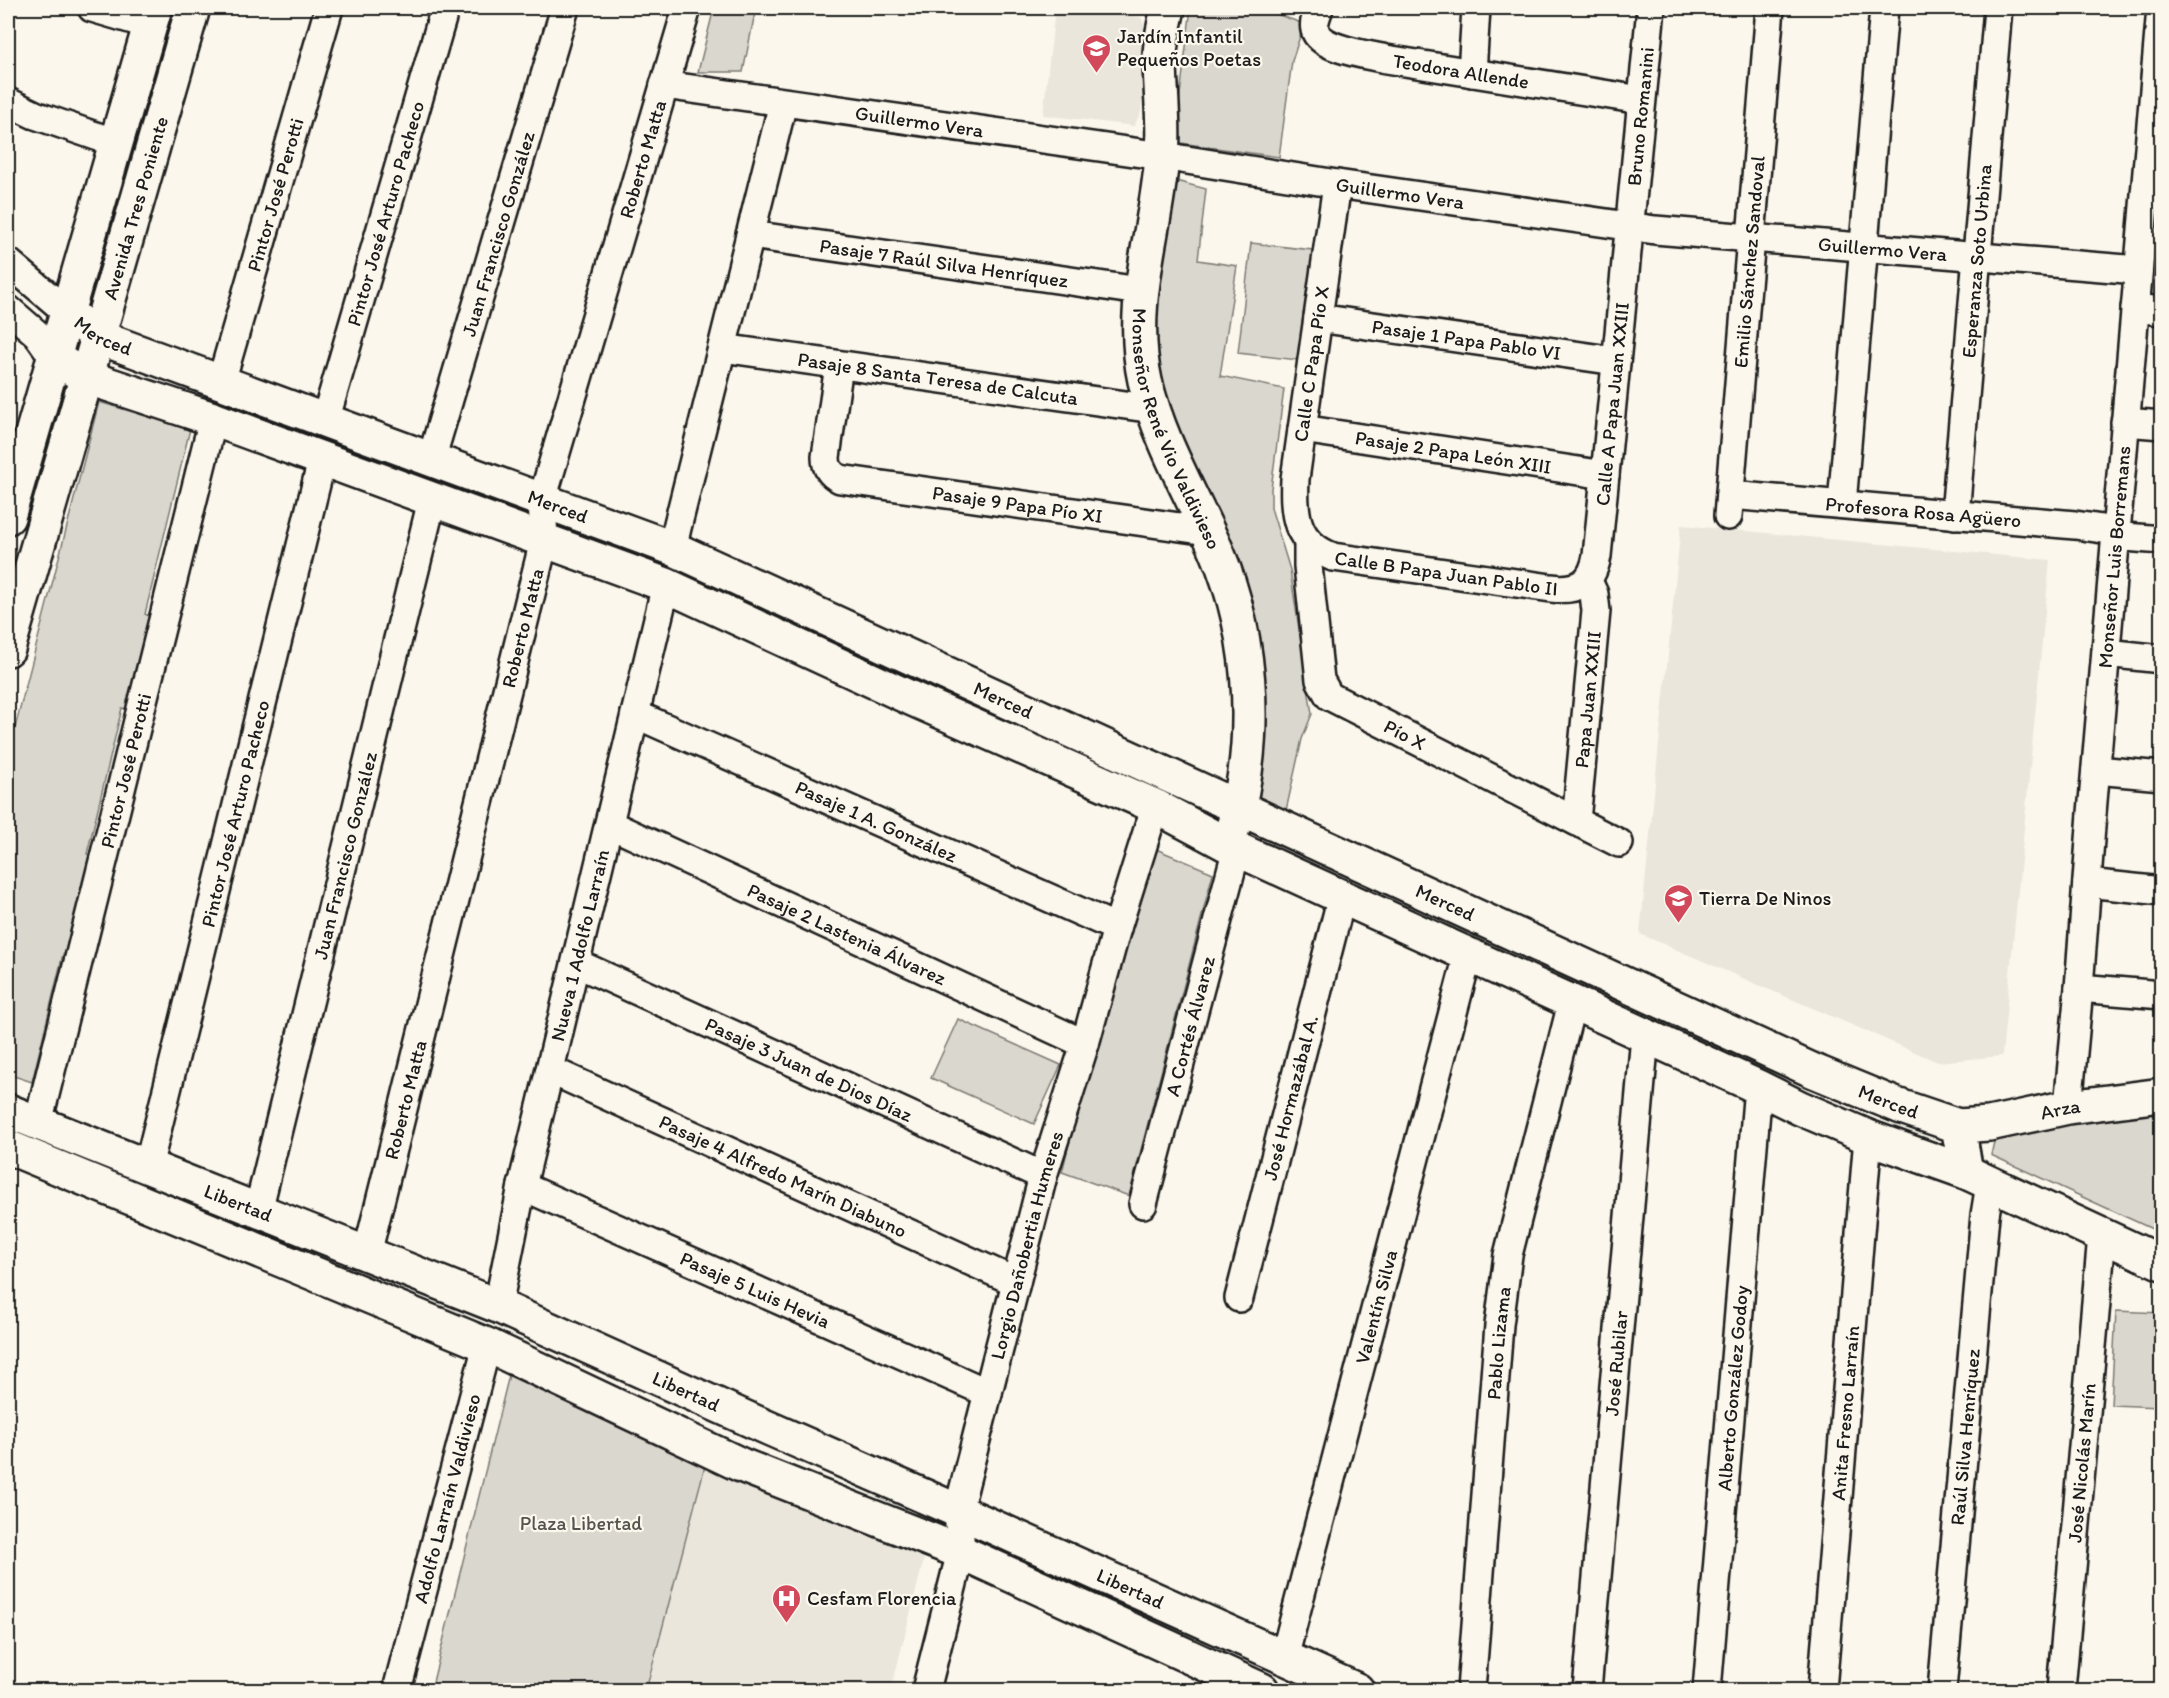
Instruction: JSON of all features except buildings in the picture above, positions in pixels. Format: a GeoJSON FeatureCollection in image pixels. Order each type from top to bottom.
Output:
{"type":"FeatureCollection","features":[{"type":"Feature","properties":{"kind":"street"},"geometry":{"type":"LineString","coordinates":[[92,8],[152,16]]}},
{"type":"Feature","properties":{"kind":"street","name":"Avenida Tres Poniente"},"geometry":{"type":"LineString","coordinates":[[8,650],[193,8]]}},
{"type":"Feature","properties":{"kind":"street","name":"Pintor José Perotti"},"geometry":{"type":"LineString","coordinates":[[221,382],[329,8]]}},
{"type":"Feature","properties":{"kind":"street","name":"Pintor José Arturo Pacheco"},"geometry":{"type":"LineString","coordinates":[[325,421],[444,8]]}},
{"type":"Feature","properties":{"kind":"street","name":"Juan Francisco González"},"geometry":{"type":"LineString","coordinates":[[431,460],[565,8]]}},
{"type":"Feature","properties":{"kind":"street","name":"Roberto Matta"},"geometry":{"type":"LineString","coordinates":[[367,1254],[544,541],[542,500],[687,8]]}},
{"type":"Feature","properties":{"kind":"street","name":"Monseñor René Vio Valdivieso"},"geometry":{"type":"LineString","coordinates":[[1165,8],[1160,54],[1162,156],[1140,291],[1139,326],[1145,380],[1154,409],[1170,453],[1208,531],[1233,602],[1243,640],[1248,673],[1247,740],[1233,846]]}},
{"type":"Feature","properties":{"kind":"street","name":"Teodora Allende"},"geometry":{"type":"LineString","coordinates":[[1319,8],[1314,28],[1317,35],[1327,43],[1369,56],[1641,100]]}},
{"type":"Feature","properties":{"kind":"street"},"geometry":{"type":"LineString","coordinates":[[1472,73],[1476,8]]}},
{"type":"Feature","properties":{"kind":"street","name":"Bruno Romanini"},"geometry":{"type":"LineString","coordinates":[[1629,226],[1651,8]]}},
{"type":"Feature","properties":{"kind":"street","name":"Emilio Sánchez Sandoval"},"geometry":{"type":"LineString","coordinates":[[1729,505],[1770,8]]}},
{"type":"Feature","properties":{"kind":"street"},"geometry":{"type":"LineString","coordinates":[[1842,504],[1884,8]]}},
{"type":"Feature","properties":{"kind":"street","name":"Esperanza Soto Urbina"},"geometry":{"type":"LineString","coordinates":[[1955,515],[1998,8]]}},
{"type":"Feature","properties":{"kind":"street","name":"Monseñor Luis Borremans"},"geometry":{"type":"LineString","coordinates":[[2068,1107],[2126,422],[2148,310],[2138,270],[2153,196],[2161,8]]}},
{"type":"Feature","properties":{"kind":"street","name":"Avenida Tres Poniente"},"geometry":{"type":"LineString","coordinates":[[8,517],[152,16]]}},
{"type":"Feature","properties":{"kind":"street","name":"Guillermo Vera"},"geometry":{"type":"LineString","coordinates":[[664,85],[1629,226],[1864,249],[2138,270]]}},
{"type":"Feature","properties":{"kind":"street"},"geometry":{"type":"LineString","coordinates":[[8,102],[35,115],[116,143]]}},
{"type":"Feature","properties":{"kind":"street"},"geometry":{"type":"LineString","coordinates":[[672,548],[783,103]]}},
{"type":"Feature","properties":{"kind":"street","name":"Calle C Papa Pío X"},"geometry":{"type":"LineString","coordinates":[[1308,542],[1298,523],[1294,498],[1337,184]]}},
{"type":"Feature","properties":{"kind":"street","name":"Calle A Papa Juan XXIII"},"geometry":{"type":"LineString","coordinates":[[1588,581],[1597,556],[1629,226]]}},
{"type":"Feature","properties":{"kind":"street","name":"Pasaje 7 Raúl Silva Henríquez"},"geometry":{"type":"LineString","coordinates":[[750,235],[1140,291]]}},
{"type":"Feature","properties":{"kind":"street","name":"Merced"},"geometry":{"type":"LineString","coordinates":[[8,262],[98,337],[672,548],[1814,1071],[1899,1106],[1958,1126]]}},
{"type":"Feature","properties":{"kind":"street","name":"Merced"},"geometry":{"type":"LineString","coordinates":[[8,309],[37,334],[54,358],[86,377],[213,419],[666,585],[1157,807],[1233,846],[1800,1108],[1868,1137],[1978,1178],[2162,1263]]}},
{"type":"Feature","properties":{"kind":"street","name":"Pasaje 1 Papa Pablo VI"},"geometry":{"type":"LineString","coordinates":[[1318,318],[1616,361]]}},
{"type":"Feature","properties":{"kind":"street","name":"Pasaje 8 Santa Teresa de Calcuta"},"geometry":{"type":"LineString","coordinates":[[722,348],[1154,409]]}},
{"type":"Feature","properties":{"kind":"street","name":"Pasaje 9 Papa Pío XI"},"geometry":{"type":"LineString","coordinates":[[839,365],[826,457],[829,471],[840,479],[1208,531]]}},
{"type":"Feature","properties":{"kind":"street","name":"Pintor José Perotti"},"geometry":{"type":"LineString","coordinates":[[38,1123],[213,419]]}},
{"type":"Feature","properties":{"kind":"street"},"geometry":{"type":"LineString","coordinates":[[2126,422],[2162,425]]}},
{"type":"Feature","properties":{"kind":"street","name":"Pasaje 2 Papa León XIII"},"geometry":{"type":"LineString","coordinates":[[1302,429],[1605,475]]}},
{"type":"Feature","properties":{"kind":"street","name":"Pintor José Arturo Pacheco"},"geometry":{"type":"LineString","coordinates":[[148,1167],[322,460]]}},
{"type":"Feature","properties":{"kind":"street","name":"Juan Francisco González"},"geometry":{"type":"LineString","coordinates":[[258,1211],[432,500]]}},
{"type":"Feature","properties":{"kind":"street","name":"Profesora Rosa Agüero"},"geometry":{"type":"LineString","coordinates":[[1729,505],[1842,504],[2075,525],[2116,531],[2125,537],[2162,540]]}},
{"type":"Feature","properties":{"kind":"street","name":"Calle B Papa Juan Pablo II"},"geometry":{"type":"LineString","coordinates":[[1308,542],[1319,551],[1333,557],[1539,587],[1570,588],[1588,581]]}},
{"type":"Feature","properties":{"kind":"street","name":"Pío X"},"geometry":{"type":"LineString","coordinates":[[1308,542],[1308,566],[1320,680],[1329,696],[1619,843]]}},
{"type":"Feature","properties":{"kind":"street","name":"Papa Juan XXIII"},"geometry":{"type":"LineString","coordinates":[[1576,821],[1596,611],[1594,594],[1588,581]]}},
{"type":"Feature","properties":{"kind":"street","name":"Nueva 1 Adolfo Larraín"},"geometry":{"type":"LineString","coordinates":[[498,1306],[522,1186],[666,585]]}},
{"type":"Feature","properties":{"kind":"street"},"geometry":{"type":"LineString","coordinates":[[2106,653],[2162,659]]}},
{"type":"Feature","properties":{"kind":"street","name":"Pasaje 1 A. González"},"geometry":{"type":"LineString","coordinates":[[635,714],[1117,928]]}},
{"type":"Feature","properties":{"kind":"street"},"geometry":{"type":"LineString","coordinates":[[2096,770],[2162,776]]}},
{"type":"Feature","properties":{"kind":"street","name":"Lorgio Dañobertia Humeres"},"geometry":{"type":"LineString","coordinates":[[926,1690],[961,1552],[958,1511],[1043,1176],[1117,928],[1157,807]]}},
{"type":"Feature","properties":{"kind":"street","name":"Pasaje 2 Lastenia Álvarez"},"geometry":{"type":"LineString","coordinates":[[609,824],[1084,1044]]}},
{"type":"Feature","properties":{"kind":"street","name":"A Cortés Álvarez"},"geometry":{"type":"LineString","coordinates":[[1143,1204],[1233,846]]}},
{"type":"Feature","properties":{"kind":"street"},"geometry":{"type":"LineString","coordinates":[[2087,883],[2162,891]]}},
{"type":"Feature","properties":{"kind":"street","name":"José Hormazábal A."},"geometry":{"type":"LineString","coordinates":[[1239,1298],[1342,897]]}},
{"type":"Feature","properties":{"kind":"street","name":"Valentín Silva"},"geometry":{"type":"LineString","coordinates":[[1284,1658],[1468,955]]}},
{"type":"Feature","properties":{"kind":"street","name":"Pasaje 3 Juan de Dios Díaz"},"geometry":{"type":"LineString","coordinates":[[576,963],[1043,1176]]}},
{"type":"Feature","properties":{"kind":"street"},"geometry":{"type":"LineString","coordinates":[[2079,988],[2162,995]]}},
{"type":"Feature","properties":{"kind":"street","name":"Pablo Lizama"},"geometry":{"type":"LineString","coordinates":[[1471,1690],[1499,1325],[1508,1255],[1572,1003]]}},
{"type":"Feature","properties":{"kind":"street","name":"José Rubilar"},"geometry":{"type":"LineString","coordinates":[[1587,1690],[1645,1036]]}},
{"type":"Feature","properties":{"kind":"street","name":"Pasaje 4 Alfredo Marín Diabuno"},"geometry":{"type":"LineString","coordinates":[[550,1070],[1016,1282]]}},
{"type":"Feature","properties":{"kind":"street","name":"Alberto González Godoy"},"geometry":{"type":"LineString","coordinates":[[1707,1690],[1758,1087]]}},
{"type":"Feature","properties":{"kind":"street","name":"Arza"},"geometry":{"type":"LineString","coordinates":[[1958,1126],[1989,1124],[2068,1107],[2162,1095]]}},
{"type":"Feature","properties":{"kind":"street","name":"Libertad"},"geometry":{"type":"LineString","coordinates":[[8,1111],[498,1306],[1357,1690]]}},
{"type":"Feature","properties":{"kind":"street"},"geometry":{"type":"LineString","coordinates":[[1958,1126],[1978,1178]]}},
{"type":"Feature","properties":{"kind":"street","name":"Anita Fresno Larraín"},"geometry":{"type":"LineString","coordinates":[[1821,1690],[1868,1137]]}},
{"type":"Feature","properties":{"kind":"street","name":"Libertad"},"geometry":{"type":"LineString","coordinates":[[8,1147],[487,1346],[741,1465],[961,1552],[1262,1690]]}},
{"type":"Feature","properties":{"kind":"street","name":"Raúl Silva Henríquez"},"geometry":{"type":"LineString","coordinates":[[1942,1690],[1985,1215],[1978,1178]]}},
{"type":"Feature","properties":{"kind":"street","name":"Pasaje 5 Luis Hevia"},"geometry":{"type":"LineString","coordinates":[[522,1186],[988,1393]]}},
{"type":"Feature","properties":{"kind":"street","name":"José Nicolás Marín"},"geometry":{"type":"LineString","coordinates":[[2061,1690],[2103,1236]]}},
{"type":"Feature","properties":{"kind":"street","name":"Adolfo Larraín Valdivieso"},"geometry":{"type":"LineString","coordinates":[[397,1690],[498,1306]]}},
{"type":"Feature","properties":{"kind":"shaded area","name":"Jardín Infantil Pequeños Poetas"},"geometry":{"type":"Polygon","coordinates":[[[1055,9],[1141,17],[1148,36],[1141,112],[1134,126],[1043,115],[1055,9]]]}},
{"type":"Feature","properties":{"kind":"shaded area"},"geometry":{"type":"Polygon","coordinates":[[[1681,525],[2050,560],[2002,1056],[1938,1062],[1640,934],[1681,525]]]}},
{"type":"Feature","properties":{"kind":"shaded area","name":"Cesfam Florencia"},"geometry":{"type":"Polygon","coordinates":[[[706,1462],[925,1555],[891,1690],[646,1690],[706,1462]]]}},
{"type":"Feature","properties":{"kind":"green space"},"geometry":{"type":"Polygon","coordinates":[[[714,8],[756,8],[743,72],[698,72],[714,8]]]}},
{"type":"Feature","properties":{"kind":"green space"},"geometry":{"type":"Polygon","coordinates":[[[1191,8],[1260,8],[1304,24],[1292,61],[1279,157],[1174,142],[1191,8]]]}},
{"type":"Feature","properties":{"kind":"green space"},"geometry":{"type":"Polygon","coordinates":[[[1176,181],[1206,189],[1198,260],[1237,266],[1220,376],[1284,389],[1271,489],[1271,508],[1290,570],[1312,714],[1302,739],[1285,815],[1254,801],[1257,722],[1165,424],[1147,342],[1176,181]]]}},
{"type":"Feature","properties":{"kind":"green space"},"geometry":{"type":"Polygon","coordinates":[[[1251,243],[1321,251],[1307,361],[1238,353],[1251,243]]]}},
{"type":"Feature","properties":{"kind":"green space"},"geometry":{"type":"Polygon","coordinates":[[[99,402],[190,429],[145,614],[149,616],[126,709],[122,708],[87,854],[91,855],[67,954],[63,954],[32,1082],[8,1074],[8,755],[99,402]]]}},
{"type":"Feature","properties":{"kind":"green space"},"geometry":{"type":"Polygon","coordinates":[[[1144,844],[1213,873],[1129,1196],[1062,1172],[1144,844]]]}},
{"type":"Feature","properties":{"kind":"green space"},"geometry":{"type":"Polygon","coordinates":[[[958,1019],[1061,1065],[1034,1124],[931,1078],[958,1019]]]}},
{"type":"Feature","properties":{"kind":"green space"},"geometry":{"type":"Polygon","coordinates":[[[2161,1109],[2161,1233],[1991,1155],[1997,1129],[2161,1109]]]}},
{"type":"Feature","properties":{"kind":"green space"},"geometry":{"type":"Polygon","coordinates":[[[2116,1311],[2161,1313],[2161,1407],[2111,1405],[2116,1311]]]}},
{"type":"Feature","properties":{"kind":"green space","name":"Plaza Libertad"},"geometry":{"type":"Polygon","coordinates":[[[510,1371],[706,1462],[646,1690],[431,1690],[510,1371]]]}},
{"type":"Feature","properties":{"kind":"place","name":"Jardín Infantil Pequeños Poetas"},"geometry":{"type":"Point","coordinates":[1096,74]}},
{"type":"Feature","properties":{"kind":"place","name":"Tierra De Ninos"},"geometry":{"type":"Point","coordinates":[1678,924]}},
{"type":"Feature","properties":{"kind":"place","name":"Cesfam Florencia"},"geometry":{"type":"Point","coordinates":[786,1624]}}]}
